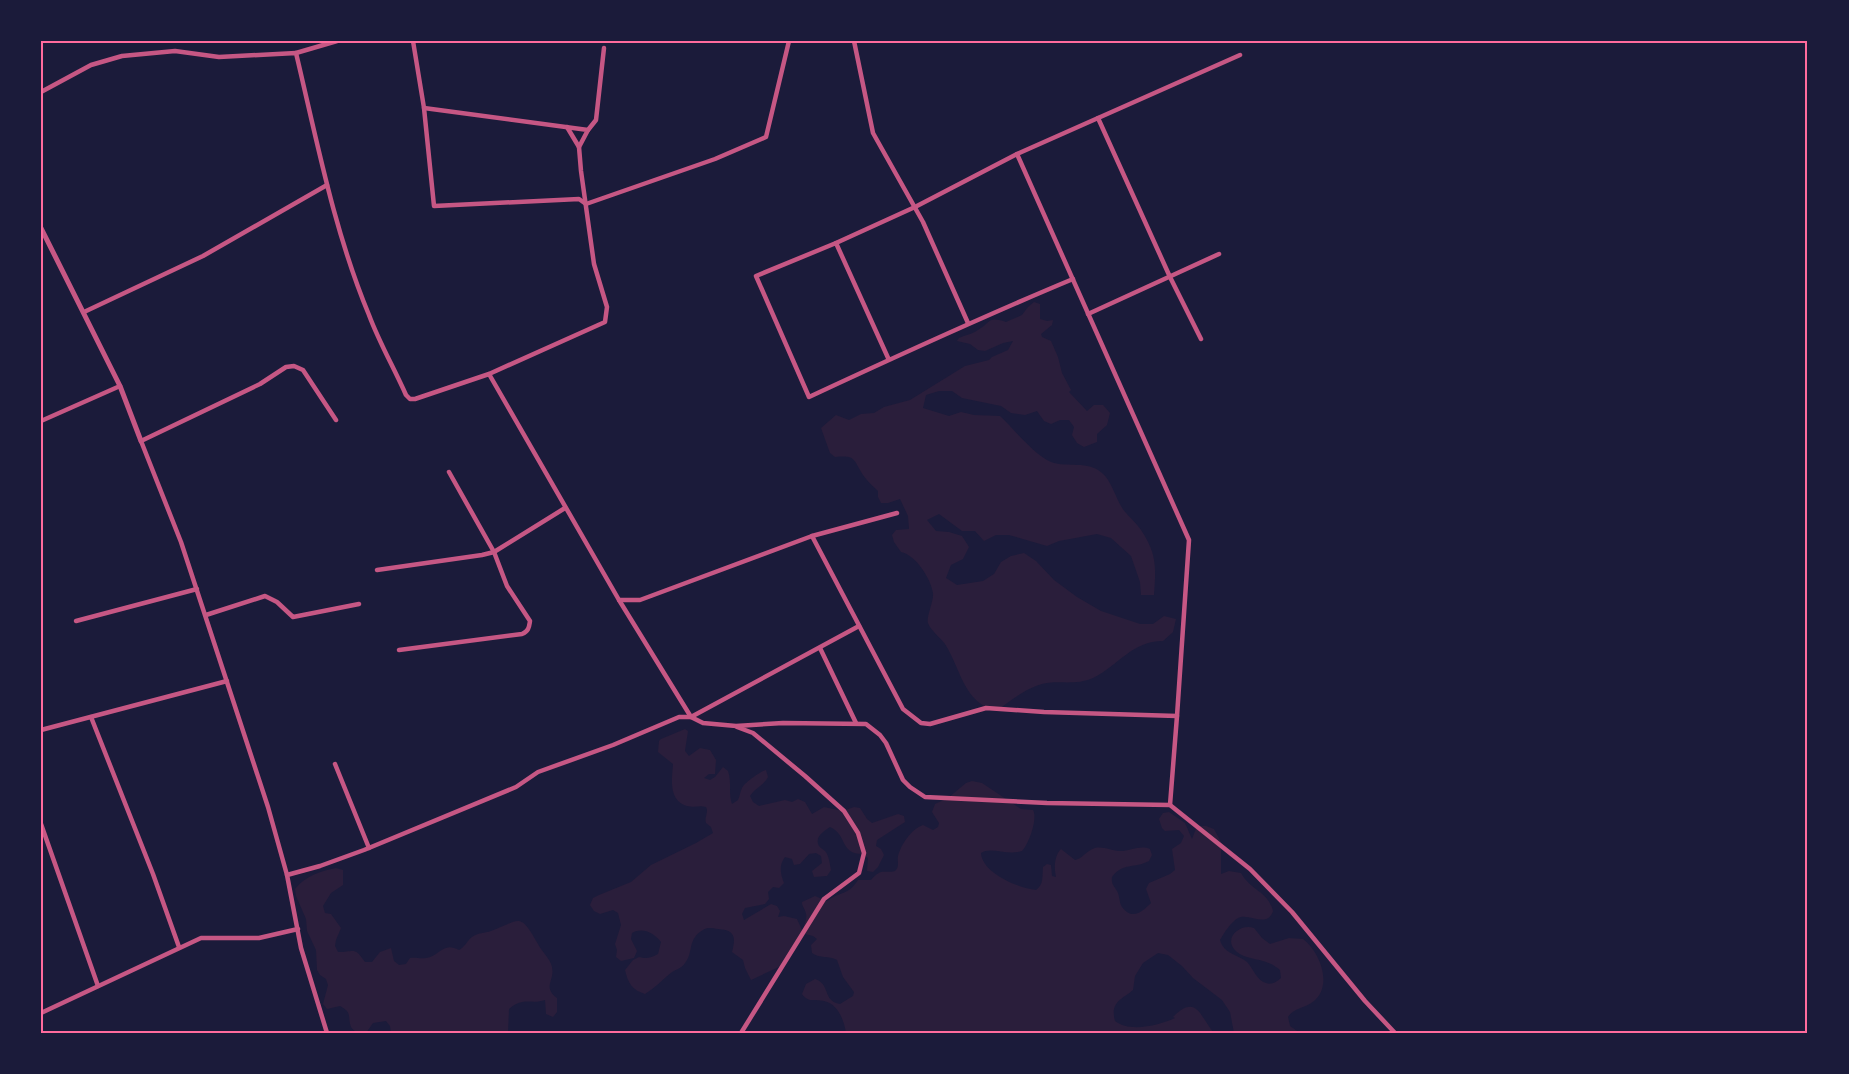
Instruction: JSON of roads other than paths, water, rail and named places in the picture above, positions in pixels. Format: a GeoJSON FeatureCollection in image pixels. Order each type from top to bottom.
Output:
{"type":"FeatureCollection","features":[{"type":"Feature","properties":{"kind":"street"},"geometry":{"type":"LineString","coordinates":[[41,92],[91,65],[122,56],[175,51],[220,56],[296,54],[337,41]]}},
{"type":"Feature","properties":{"kind":"street"},"geometry":{"type":"LineString","coordinates":[[413,41],[424,108],[434,206],[579,199],[586,204]]}},
{"type":"Feature","properties":{"kind":"street"},"geometry":{"type":"LineString","coordinates":[[586,204],[716,159],[766,137],[789,41]]}},
{"type":"Feature","properties":{"kind":"street"},"geometry":{"type":"LineString","coordinates":[[854,41],[873,134],[915,207],[968,323]]}},
{"type":"Feature","properties":{"kind":"street"},"geometry":{"type":"LineString","coordinates":[[579,147],[596,120],[604,48]]}},
{"type":"Feature","properties":{"kind":"street"},"geometry":{"type":"LineString","coordinates":[[296,54],[327,185],[368,315],[406,395],[410,399],[415,399],[489,374],[605,322],[606,307],[594,264],[580,171],[579,147],[567,127]]}},
{"type":"Feature","properties":{"kind":"street"},"geometry":{"type":"LineString","coordinates":[[1073,279],[968,323],[809,397],[756,276],[836,243],[915,207],[1017,154],[1240,55]]}},
{"type":"Feature","properties":{"kind":"street"},"geometry":{"type":"LineString","coordinates":[[424,108],[588,130]]}},
{"type":"Feature","properties":{"kind":"street"},"geometry":{"type":"LineString","coordinates":[[1098,118],[1170,277],[1201,339]]}},
{"type":"Feature","properties":{"kind":"street"},"geometry":{"type":"LineString","coordinates":[[1017,154],[1189,540],[1170,804]]}},
{"type":"Feature","properties":{"kind":"street"},"geometry":{"type":"LineString","coordinates":[[84,312],[203,256],[327,185]]}},
{"type":"Feature","properties":{"kind":"street"},"geometry":{"type":"LineString","coordinates":[[41,228],[120,386],[181,542],[268,807],[287,875],[301,948],[328,1033]]}},
{"type":"Feature","properties":{"kind":"street"},"geometry":{"type":"LineString","coordinates":[[836,243],[889,360]]}},
{"type":"Feature","properties":{"kind":"street"},"geometry":{"type":"LineString","coordinates":[[1088,314],[1219,254]]}},
{"type":"Feature","properties":{"kind":"street"},"geometry":{"type":"LineString","coordinates":[[141,441],[260,384],[290,366],[298,366],[303,370],[336,420]]}},
{"type":"Feature","properties":{"kind":"street"},"geometry":{"type":"LineString","coordinates":[[489,374],[619,600],[691,717]]}},
{"type":"Feature","properties":{"kind":"street"},"geometry":{"type":"LineString","coordinates":[[41,421],[120,386]]}},
{"type":"Feature","properties":{"kind":"street"},"geometry":{"type":"LineString","coordinates":[[399,650],[527,632],[529,628],[530,621],[507,586],[494,552],[449,472]]}},
{"type":"Feature","properties":{"kind":"street"},"geometry":{"type":"LineString","coordinates":[[377,570],[494,552],[565,508]]}},
{"type":"Feature","properties":{"kind":"street"},"geometry":{"type":"LineString","coordinates":[[619,600],[640,600],[812,536],[897,513]]}},
{"type":"Feature","properties":{"kind":"street"},"geometry":{"type":"LineString","coordinates":[[812,536],[902,709],[921,723],[930,724],[986,708],[1044,712],[1177,716]]}},
{"type":"Feature","properties":{"kind":"street"},"geometry":{"type":"LineString","coordinates":[[76,621],[197,589]]}},
{"type":"Feature","properties":{"kind":"street"},"geometry":{"type":"LineString","coordinates":[[206,615],[265,596],[277,602],[293,617],[359,604]]}},
{"type":"Feature","properties":{"kind":"street"},"geometry":{"type":"LineString","coordinates":[[691,717],[859,626]]}},
{"type":"Feature","properties":{"kind":"street"},"geometry":{"type":"LineString","coordinates":[[820,648],[856,723]]}},
{"type":"Feature","properties":{"kind":"street"},"geometry":{"type":"LineString","coordinates":[[41,730],[227,681]]}},
{"type":"Feature","properties":{"kind":"street"},"geometry":{"type":"LineString","coordinates":[[287,875],[320,866],[369,848],[516,786],[546,769],[613,745],[680,717],[691,717],[703,723],[736,726],[783,723],[866,724],[880,735],[892,752],[903,780],[925,797],[1047,803],[1170,804],[1250,869],[1285,905],[1365,1001],[1395,1033]]}},
{"type":"Feature","properties":{"kind":"street"},"geometry":{"type":"LineString","coordinates":[[90,718],[153,874],[179,947]]}},
{"type":"Feature","properties":{"kind":"street"},"geometry":{"type":"LineString","coordinates":[[736,726],[753,733],[844,811],[858,833],[864,853],[859,873],[824,899],[741,1033]]}},
{"type":"Feature","properties":{"kind":"street"},"geometry":{"type":"LineString","coordinates":[[335,764],[369,848]]}},
{"type":"Feature","properties":{"kind":"street"},"geometry":{"type":"LineString","coordinates":[[41,824],[98,986]]}},
{"type":"Feature","properties":{"kind":"street"},"geometry":{"type":"LineString","coordinates":[[41,1013],[201,938],[259,938],[298,929]]}}]}
